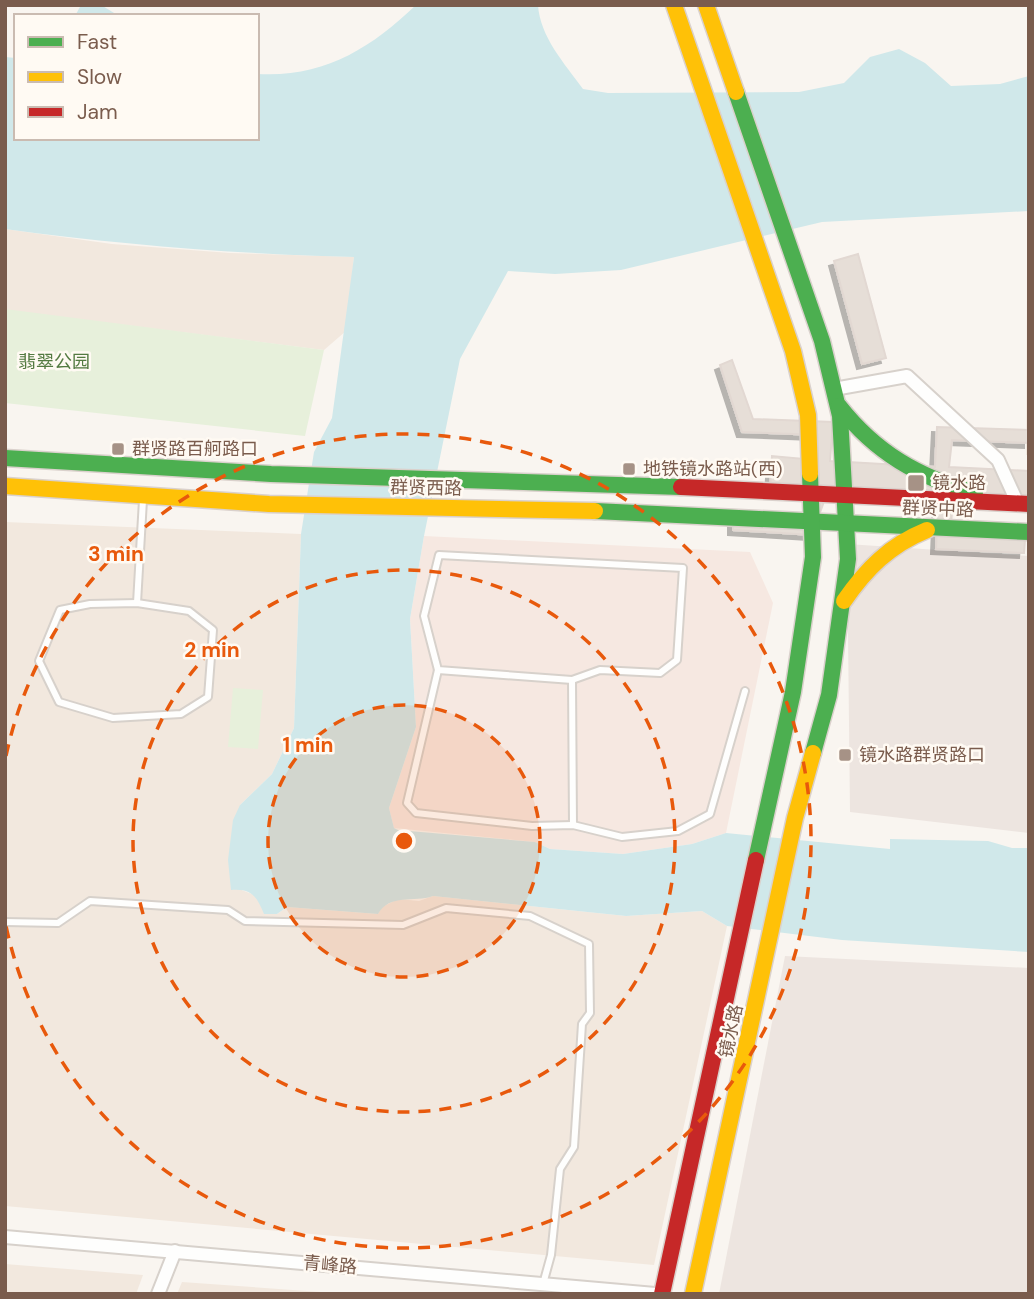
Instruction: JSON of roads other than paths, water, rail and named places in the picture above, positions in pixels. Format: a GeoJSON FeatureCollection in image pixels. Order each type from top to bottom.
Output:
{"type":"FeatureCollection","features":[{"type":"Feature","properties":{"kind":"main road","name":"镜水路"},"geometry":{"type":"LineString","coordinates":[[662,1294],[793,692],[813,557],[808,415],[793,351],[674,5]]}},
{"type":"Feature","properties":{"kind":"main road","name":"镜水路"},"geometry":{"type":"LineString","coordinates":[[693,1294],[795,818],[829,695],[848,559],[835,396],[822,341],[706,5]]}},
{"type":"Feature","properties":{"kind":"main road"},"geometry":{"type":"LineString","coordinates":[[835,396],[860,435],[891,461],[945,485],[1023,504]]}},
{"type":"Feature","properties":{"kind":"main road","name":"群贤西路"},"geometry":{"type":"LineString","coordinates":[[5,458],[271,474],[732,489],[845,496]]}},
{"type":"Feature","properties":{"kind":"main road","name":"群贤西路"},"geometry":{"type":"LineString","coordinates":[[5,486],[269,504],[656,514],[846,525]]}},
{"type":"Feature","properties":{"kind":"main road","name":"群贤中路"},"geometry":{"type":"LineString","coordinates":[[845,496],[1023,504]]}},
{"type":"Feature","properties":{"kind":"main road","name":"群贤中路"},"geometry":{"type":"LineString","coordinates":[[846,525],[1029,532]]}},
{"type":"Feature","properties":{"kind":"main road"},"geometry":{"type":"LineString","coordinates":[[841,606],[880,555],[909,536],[933,528]]}},
{"type":"Feature","properties":{"kind":"street"},"geometry":{"type":"LineString","coordinates":[[835,396],[907,376],[998,460],[1023,504]]}},
{"type":"Feature","properties":{"kind":"street","name":"青峰路"},"geometry":{"type":"LineString","coordinates":[[5,1237],[655,1294]]}},
{"type":"Feature","properties":{"kind":"street"},"geometry":{"type":"LineString","coordinates":[[158,1294],[175,1251]]}},
{"type":"Feature","properties":{"kind":"lane"},"geometry":{"type":"LineString","coordinates":[[137,603],[143,495]]}},
{"type":"Feature","properties":{"kind":"lane"},"geometry":{"type":"LineString","coordinates":[[438,670],[572,680],[600,670],[660,674],[677,660],[683,568],[439,555],[424,616],[438,670],[407,803],[416,813],[533,826],[573,825],[622,837],[678,831],[710,814],[745,691]]}},
{"type":"Feature","properties":{"kind":"lane"},"geometry":{"type":"LineString","coordinates":[[137,603],[189,611],[213,630],[208,697],[181,714],[113,718],[59,702],[39,661],[60,610],[90,604],[137,603]]}},
{"type":"Feature","properties":{"kind":"lane"},"geometry":{"type":"LineString","coordinates":[[572,680],[573,825]]}},
{"type":"Feature","properties":{"kind":"lane"},"geometry":{"type":"LineString","coordinates":[[5,922],[58,923],[90,901],[228,910],[245,921],[403,925],[446,908],[530,916],[589,944],[590,1013],[582,1024],[574,1147],[560,1169],[551,1255],[543,1284]]}},
{"type":"Feature","properties":{"kind":"water"},"geometry":{"type":"Polygon","coordinates":[[[81,5],[101,5],[116,14],[76,14],[81,5]]]}},
{"type":"Feature","properties":{"kind":"water"},"geometry":{"type":"Polygon","coordinates":[[[416,5],[538,5],[548,39],[583,89],[608,93],[799,92],[844,83],[870,57],[899,49],[925,63],[951,86],[1000,84],[1029,76],[1029,211],[822,222],[621,270],[555,274],[508,271],[460,359],[410,619],[416,727],[389,808],[394,828],[398,830],[535,842],[550,849],[623,854],[692,844],[726,833],[890,849],[890,839],[988,841],[1012,848],[1029,848],[1029,952],[842,940],[727,926],[702,911],[626,916],[433,896],[389,903],[378,914],[287,907],[277,914],[264,914],[249,892],[231,890],[228,860],[233,820],[240,805],[272,774],[294,728],[301,534],[314,452],[332,418],[354,257],[179,248],[5,229],[5,57],[14,58],[14,140],[259,140],[259,74],[281,74],[324,66],[363,47],[416,5]]]}},
{"type":"Feature","properties":{"kind":"place","name":"群贤路百舸路口"},"geometry":{"type":"Point","coordinates":[118,449]}},
{"type":"Feature","properties":{"kind":"place","name":"地铁镜水路站(西)"},"geometry":{"type":"Point","coordinates":[629,469]}},
{"type":"Feature","properties":{"kind":"place","name":"镜水路"},"geometry":{"type":"Point","coordinates":[916,483]}},
{"type":"Feature","properties":{"kind":"place","name":"镜水路群贤路口"},"geometry":{"type":"Point","coordinates":[845,755]}},
{"type":"Feature","properties":{"kind":"park label","name":"翡翠公园"},"geometry":{"type":"Point","coordinates":[54,362]}}]}
